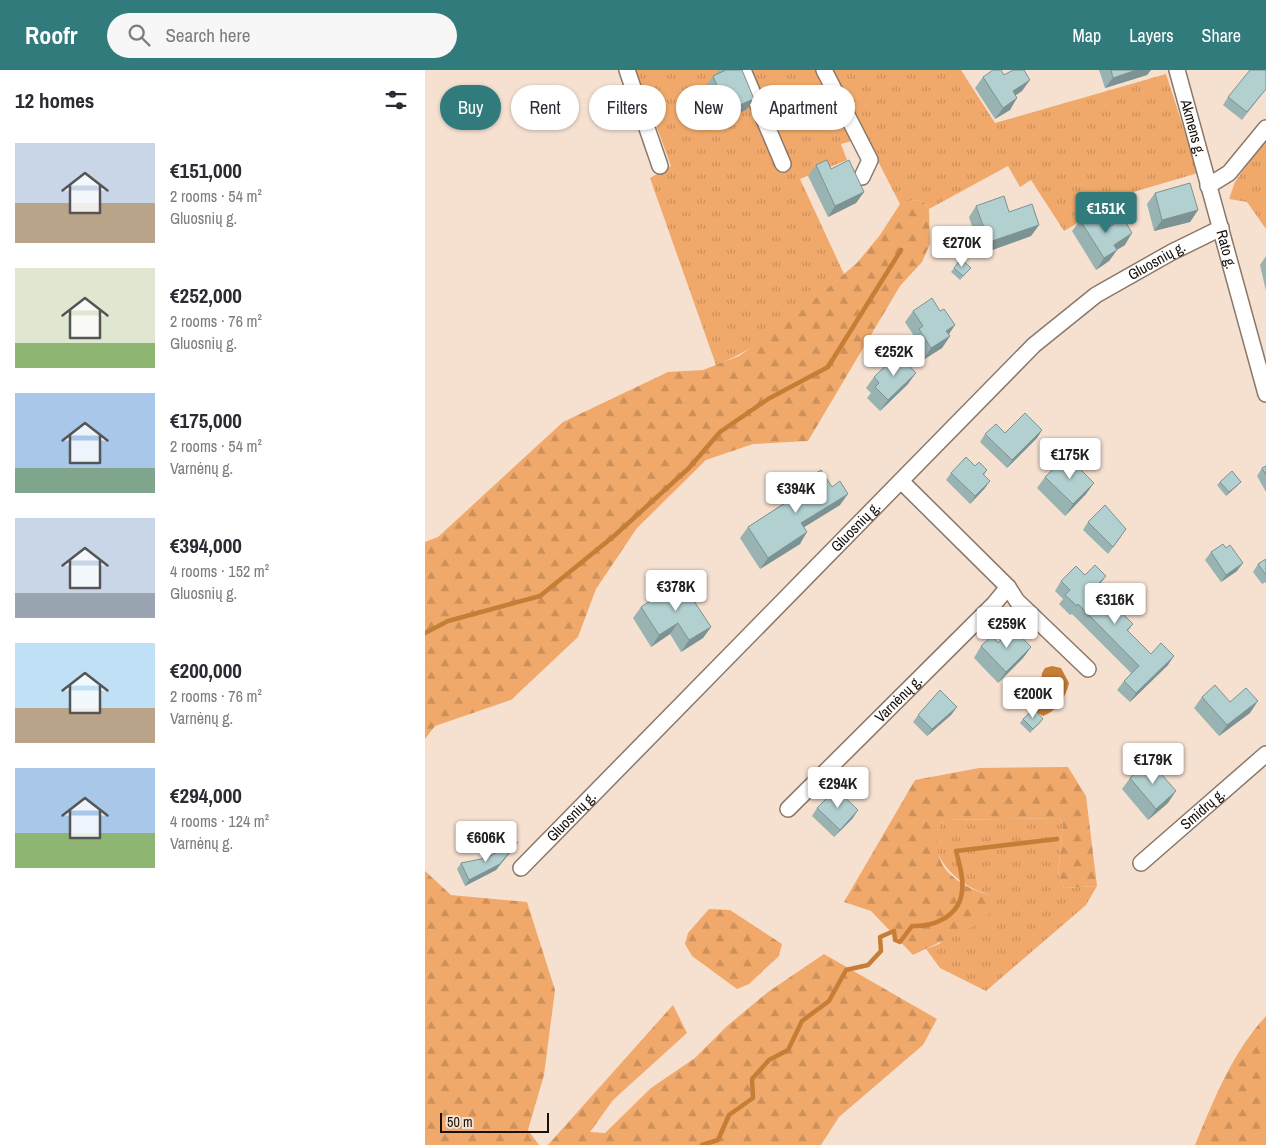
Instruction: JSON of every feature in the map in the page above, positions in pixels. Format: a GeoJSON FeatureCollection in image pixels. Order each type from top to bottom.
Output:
{"type":"FeatureCollection","features":[{"type":"Feature","properties":{"kind":"street"},"geometry":{"type":"LineString","coordinates":[[627,70],[660,166]]}},
{"type":"Feature","properties":{"kind":"street"},"geometry":{"type":"LineString","coordinates":[[743,70],[783,164]]}},
{"type":"Feature","properties":{"kind":"street"},"geometry":{"type":"LineString","coordinates":[[824,70],[870,160],[862,177]]}},
{"type":"Feature","properties":{"kind":"street","name":"Akmens g."},"geometry":{"type":"LineString","coordinates":[[1177,70],[1208,186]]}},
{"type":"Feature","properties":{"kind":"street"},"geometry":{"type":"LineString","coordinates":[[1208,186],[1229,173],[1266,128]]}},
{"type":"Feature","properties":{"kind":"street","name":"Rato g."},"geometry":{"type":"LineString","coordinates":[[1208,186],[1266,394]]}},
{"type":"Feature","properties":{"kind":"street","name":"Gluosnių g."},"geometry":{"type":"LineString","coordinates":[[521,868],[901,482],[961,418],[1042,338],[1096,295],[1172,252],[1221,228]]}},
{"type":"Feature","properties":{"kind":"street"},"geometry":{"type":"LineString","coordinates":[[901,482],[1007,587],[1017,601],[1088,669]]}},
{"type":"Feature","properties":{"kind":"street","name":"Varnėnų g."},"geometry":{"type":"LineString","coordinates":[[788,809],[994,604],[1007,587]]}},
{"type":"Feature","properties":{"kind":"street","name":"Smidrų g."},"geometry":{"type":"LineString","coordinates":[[1141,863],[1266,754]]}},
{"type":"Feature","properties":{"kind":"green space"},"geometry":{"type":"Polygon","coordinates":[[[636,70],[819,70],[827,85],[751,85],[751,130],[850,130],[855,140],[841,144],[847,160],[800,179],[844,274],[783,326],[751,348],[716,365],[650,178],[671,166],[658,130],[666,130],[666,85],[641,85],[636,70]]]}},
{"type":"Feature","properties":{"kind":"green space"},"geometry":{"type":"Polygon","coordinates":[[[831,70],[961,70],[995,123],[1166,74],[1198,173],[1130,193],[1064,231],[1031,180],[1020,187],[1008,166],[929,209],[924,202],[914,200],[900,204],[855,117],[855,85],[839,85],[831,70]]]}},
{"type":"Feature","properties":{"kind":"green space"},"geometry":{"type":"Polygon","coordinates":[[[1266,138],[1266,229],[1247,202],[1229,199],[1235,182],[1266,138]]]}},
{"type":"Feature","properties":{"kind":"green space"},"geometry":{"type":"Polygon","coordinates":[[[914,200],[924,202],[929,209],[930,244],[922,262],[900,286],[808,441],[753,444],[706,460],[637,528],[596,589],[578,637],[511,700],[435,726],[425,739],[425,542],[438,537],[563,422],[668,372],[703,370],[739,356],[792,318],[857,263],[880,235],[900,204],[914,200]]]}},
{"type":"Feature","properties":{"kind":"green space"},"geometry":{"type":"Polygon","coordinates":[[[1068,767],[1086,796],[1097,886],[1064,888],[1058,875],[1063,823],[1058,818],[944,820],[940,826],[937,840],[941,862],[958,881],[974,890],[990,895],[992,910],[986,920],[913,955],[871,911],[844,902],[915,780],[979,768],[1068,767]]]}},
{"type":"Feature","properties":{"kind":"green space"},"geometry":{"type":"Polygon","coordinates":[[[1058,818],[1063,823],[1058,875],[1064,888],[1097,886],[1086,905],[986,991],[940,968],[926,949],[939,944],[990,895],[978,891],[955,877],[939,856],[936,844],[937,832],[944,820],[1058,818]]]}},
{"type":"Feature","properties":{"kind":"green space"},"geometry":{"type":"Polygon","coordinates":[[[425,871],[451,895],[527,902],[555,990],[544,1075],[528,1130],[539,1145],[425,1145],[425,871]]]}},
{"type":"Feature","properties":{"kind":"green space"},"geometry":{"type":"Polygon","coordinates":[[[709,909],[730,910],[782,944],[779,956],[749,984],[737,989],[692,956],[685,944],[688,933],[709,909]]]}},
{"type":"Feature","properties":{"kind":"green space"},"geometry":{"type":"Polygon","coordinates":[[[824,954],[937,1019],[923,1045],[839,1117],[821,1145],[548,1145],[673,1005],[687,1033],[613,1100],[590,1132],[605,1133],[651,1088],[695,1058],[727,1026],[768,992],[824,954]]]}},
{"type":"Feature","properties":{"kind":"green space"},"geometry":{"type":"Polygon","coordinates":[[[1266,1016],[1266,1145],[1195,1145],[1225,1077],[1243,1045],[1266,1016]]]}},
{"type":"Feature","properties":{"kind":"shaded area"},"geometry":{"type":"Polygon","coordinates":[[[1052,666],[1061,668],[1069,683],[1060,703],[1053,711],[1043,716],[1032,710],[1030,702],[1040,689],[1042,673],[1045,668],[1052,666]]]}},
{"type":"Feature","properties":{"kind":"building"},"geometry":{"type":"Polygon","coordinates":[[[726,70],[742,70],[751,92],[751,100],[741,104],[741,85],[717,85],[713,76],[726,70]]]}},
{"type":"Feature","properties":{"kind":"building"},"geometry":{"type":"Polygon","coordinates":[[[993,70],[1001,70],[1004,75],[1013,70],[1024,70],[1030,80],[1013,91],[1017,98],[1003,108],[983,77],[993,70]]]}},
{"type":"Feature","properties":{"kind":"building"},"geometry":{"type":"Polygon","coordinates":[[[1111,70],[1136,70],[1113,78],[1111,70]]]}},
{"type":"Feature","properties":{"kind":"building"},"geometry":{"type":"Polygon","coordinates":[[[1250,70],[1266,70],[1266,89],[1247,112],[1228,97],[1250,70]]]}},
{"type":"Feature","properties":{"kind":"building"},"geometry":{"type":"Polygon","coordinates":[[[827,160],[831,169],[849,160],[864,192],[835,206],[816,165],[827,160]]]}},
{"type":"Feature","properties":{"kind":"building"},"geometry":{"type":"Polygon","coordinates":[[[1190,183],[1198,210],[1162,220],[1155,193],[1190,183]]]}},
{"type":"Feature","properties":{"kind":"building"},"geometry":{"type":"Polygon","coordinates":[[[1004,196],[1009,212],[1032,204],[1039,225],[989,242],[976,206],[1004,196]]]}},
{"type":"Feature","properties":{"kind":"building"},"geometry":{"type":"Polygon","coordinates":[[[1093,212],[1104,230],[1123,218],[1132,233],[1114,245],[1117,250],[1104,258],[1080,220],[1093,212]]]}},
{"type":"Feature","properties":{"kind":"building"},"geometry":{"type":"Polygon","coordinates":[[[961,259],[971,268],[963,276],[954,268],[961,259]]]}},
{"type":"Feature","properties":{"kind":"building"},"geometry":{"type":"Polygon","coordinates":[[[932,298],[940,311],[944,309],[955,325],[946,331],[950,336],[931,348],[919,329],[923,326],[913,311],[932,298]]]}},
{"type":"Feature","properties":{"kind":"building"},"geometry":{"type":"Polygon","coordinates":[[[898,354],[916,373],[888,400],[875,387],[879,383],[874,377],[898,354]]]}},
{"type":"Feature","properties":{"kind":"building"},"geometry":{"type":"Polygon","coordinates":[[[1025,413],[1042,430],[1012,460],[985,434],[996,424],[1005,433],[1025,413]]]}},
{"type":"Feature","properties":{"kind":"building"},"geometry":{"type":"Polygon","coordinates":[[[1067,456],[1094,483],[1073,504],[1045,477],[1067,456]]]}},
{"type":"Feature","properties":{"kind":"building"},"geometry":{"type":"Polygon","coordinates":[[[966,457],[975,466],[979,462],[987,470],[983,474],[990,481],[975,496],[951,473],[966,457]]]}},
{"type":"Feature","properties":{"kind":"building"},"geometry":{"type":"Polygon","coordinates":[[[1266,466],[1266,475],[1262,468],[1266,466]]]}},
{"type":"Feature","properties":{"kind":"building"},"geometry":{"type":"Polygon","coordinates":[[[821,470],[832,487],[840,481],[848,494],[801,523],[807,532],[768,558],[748,527],[804,491],[799,484],[821,470]]]}},
{"type":"Feature","properties":{"kind":"building"},"geometry":{"type":"Polygon","coordinates":[[[1232,471],[1241,482],[1229,492],[1220,482],[1232,471]]]}},
{"type":"Feature","properties":{"kind":"building"},"geometry":{"type":"Polygon","coordinates":[[[1105,505],[1126,529],[1113,547],[1088,522],[1105,505]]]}},
{"type":"Feature","properties":{"kind":"building"},"geometry":{"type":"Polygon","coordinates":[[[1223,544],[1226,548],[1230,545],[1243,563],[1226,575],[1211,552],[1223,544]]]}},
{"type":"Feature","properties":{"kind":"building"},"geometry":{"type":"Polygon","coordinates":[[[1266,559],[1266,575],[1258,564],[1266,559]]]}},
{"type":"Feature","properties":{"kind":"building"},"geometry":{"type":"Polygon","coordinates":[[[1095,565],[1106,576],[1095,587],[1133,624],[1127,630],[1151,654],[1161,643],[1174,656],[1136,693],[1124,681],[1139,666],[1078,604],[1077,606],[1065,595],[1070,590],[1061,581],[1076,566],[1085,575],[1095,565]]]}},
{"type":"Feature","properties":{"kind":"building"},"geometry":{"type":"Polygon","coordinates":[[[681,581],[711,627],[689,640],[678,623],[659,635],[641,607],[681,581]]]}},
{"type":"Feature","properties":{"kind":"building"},"geometry":{"type":"Polygon","coordinates":[[[1013,628],[1031,647],[1006,672],[981,646],[992,636],[998,643],[1013,628]]]}},
{"type":"Feature","properties":{"kind":"building"},"geometry":{"type":"Polygon","coordinates":[[[1215,685],[1230,702],[1246,688],[1258,701],[1227,725],[1202,697],[1215,685]]]}},
{"type":"Feature","properties":{"kind":"building"},"geometry":{"type":"Polygon","coordinates":[[[940,690],[957,707],[932,729],[918,715],[940,690]]]}},
{"type":"Feature","properties":{"kind":"building"},"geometry":{"type":"Polygon","coordinates":[[[1034,709],[1043,719],[1033,729],[1023,719],[1034,709]]]}},
{"type":"Feature","properties":{"kind":"building"},"geometry":{"type":"Polygon","coordinates":[[[1150,761],[1176,791],[1156,809],[1130,778],[1150,761]]]}},
{"type":"Feature","properties":{"kind":"building"},"geometry":{"type":"Polygon","coordinates":[[[836,789],[858,810],[840,830],[817,808],[836,789]]]}},
{"type":"Feature","properties":{"kind":"building"},"geometry":{"type":"Polygon","coordinates":[[[518,842],[500,864],[469,880],[461,863],[486,858],[518,842]]]}},
{"type":"Feature","properties":{"kind":"waterway"},"geometry":{"type":"LineString","coordinates":[[425,633],[448,621],[540,596],[614,536],[689,468],[720,432],[768,399],[828,367],[901,250]]}},
{"type":"Feature","properties":{"kind":"waterway"},"geometry":{"type":"LineString","coordinates":[[702,1145],[718,1140],[729,1115],[753,1098],[752,1079],[769,1060],[788,1050],[802,1021],[829,1001],[846,970],[868,965],[881,951],[880,937],[894,931],[895,940],[900,942],[912,926],[937,922],[951,913],[960,900],[962,886],[961,871],[956,851],[1057,839]]}}]}
